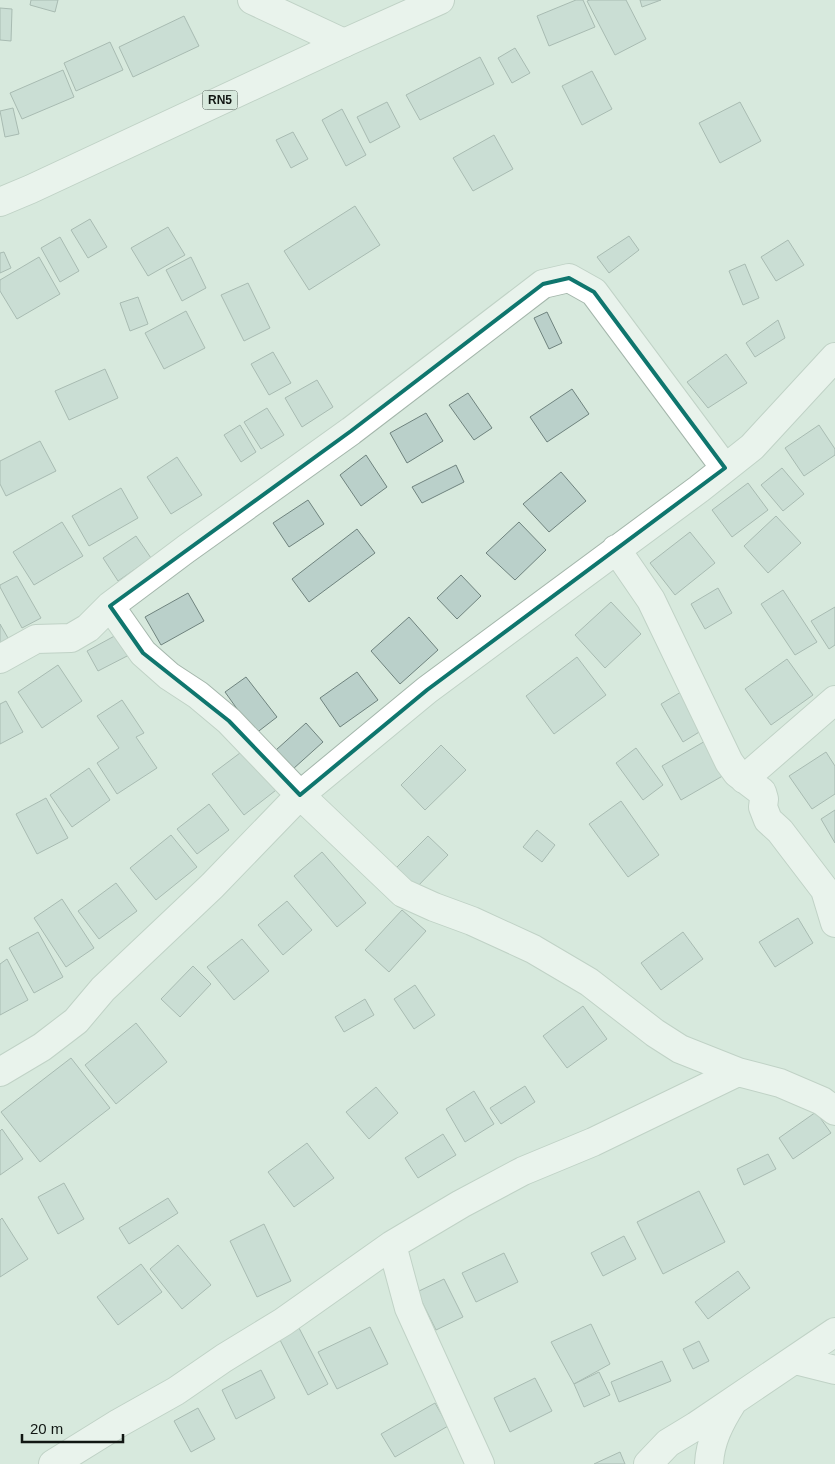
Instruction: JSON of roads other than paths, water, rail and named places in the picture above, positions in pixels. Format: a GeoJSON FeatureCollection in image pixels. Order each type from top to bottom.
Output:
{"type":"FeatureCollection","features":[{"type":"Feature","properties":{"kind":"main road"},"geometry":{"type":"LineString","coordinates":[[252,0],[344,42]]}},
{"type":"Feature","properties":{"kind":"main road","name":"RN5"},"geometry":{"type":"LineString","coordinates":[[0,202],[344,42],[440,0]]}},
{"type":"Feature","properties":{"kind":"main road"},"geometry":{"type":"LineString","coordinates":[[0,659],[36,639],[71,638],[88,628],[110,606],[351,431],[543,284],[570,278],[594,292],[725,468]]}},
{"type":"Feature","properties":{"kind":"main road"},"geometry":{"type":"LineString","coordinates":[[0,1072],[42,1047],[76,1021],[103,989],[212,886],[300,795],[427,690],[700,489],[752,447],[834,361]]}},
{"type":"Feature","properties":{"kind":"main road"},"geometry":{"type":"LineString","coordinates":[[616,549],[651,600],[729,762],[737,773],[762,792],[764,798],[763,806],[768,820],[780,831],[825,890],[835,923]]}},
{"type":"Feature","properties":{"kind":"main road"},"geometry":{"type":"LineString","coordinates":[[110,606],[143,653],[229,721],[300,795],[403,893],[533,949],[589,982],[655,1033],[680,1049],[738,1072],[780,1083],[831,1102]]}},
{"type":"Feature","properties":{"kind":"main road"},"geometry":{"type":"LineString","coordinates":[[744,779],[835,700]]}},
{"type":"Feature","properties":{"kind":"main road"},"geometry":{"type":"LineString","coordinates":[[53,1464],[119,1423],[176,1391],[224,1358],[283,1322],[392,1245],[461,1204],[522,1171],[592,1142],[738,1072]]}},
{"type":"Feature","properties":{"kind":"main road"},"geometry":{"type":"LineString","coordinates":[[392,1245],[409,1308],[480,1464]]}},
{"type":"Feature","properties":{"kind":"main road"},"geometry":{"type":"LineString","coordinates":[[656,1460],[668,1443],[835,1332]]}},
{"type":"Feature","properties":{"kind":"main road"},"geometry":{"type":"LineString","coordinates":[[795,1360],[835,1370]]}},
{"type":"Feature","properties":{"kind":"main road"},"geometry":{"type":"LineString","coordinates":[[709,1464],[713,1441],[720,1423],[733,1401]]}}]}
